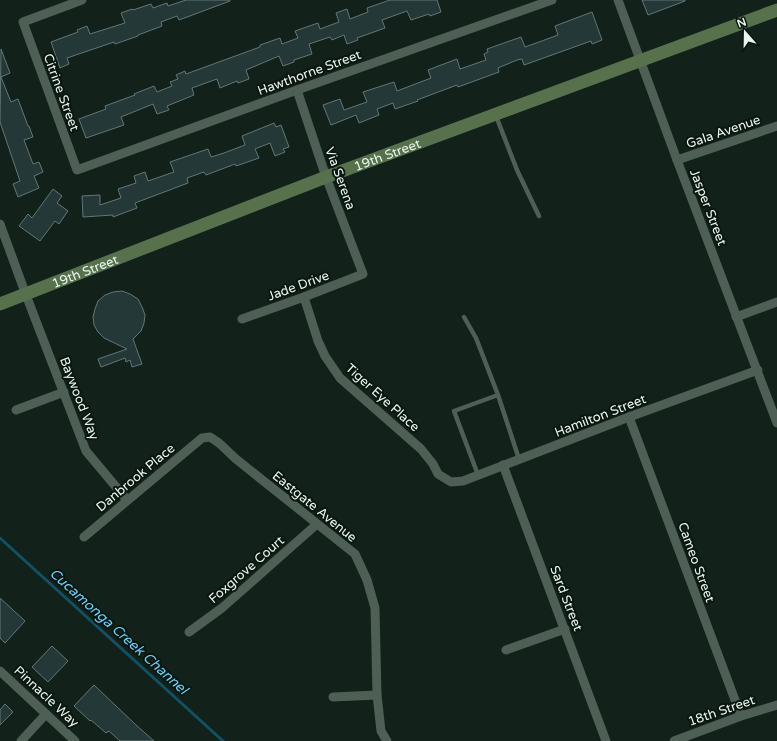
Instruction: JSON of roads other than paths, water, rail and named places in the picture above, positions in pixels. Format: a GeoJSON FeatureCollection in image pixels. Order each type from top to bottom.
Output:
{"type":"FeatureCollection","features":[{"type":"Feature","properties":{"kind":"main road","name":"19th Street"},"geometry":{"type":"LineString","coordinates":[[0,304],[326,177],[777,10]]}},
{"type":"Feature","properties":{"kind":"street","name":"Citrine Street"},"geometry":{"type":"LineString","coordinates":[[77,170],[24,22],[82,0]]}},
{"type":"Feature","properties":{"kind":"street","name":"Hawthorne Street"},"geometry":{"type":"LineString","coordinates":[[77,170],[552,0]]}},
{"type":"Feature","properties":{"kind":"street","name":"Jasper Street"},"geometry":{"type":"LineString","coordinates":[[618,0],[640,62],[777,423]]}},
{"type":"Feature","properties":{"kind":"street","name":"Via Serena"},"geometry":{"type":"LineString","coordinates":[[297,90],[326,177],[363,274]]}},
{"type":"Feature","properties":{"kind":"street","name":"Gala Avenue"},"geometry":{"type":"LineString","coordinates":[[677,160],[777,126]]}},
{"type":"Feature","properties":{"kind":"street","name":"Baywood Way"},"geometry":{"type":"LineString","coordinates":[[0,224],[86,451],[126,500]]}},
{"type":"Feature","properties":{"kind":"street","name":"Jade Drive"},"geometry":{"type":"LineString","coordinates":[[242,319],[363,274]]}},
{"type":"Feature","properties":{"kind":"street","name":"Tiger Eye Place"},"geometry":{"type":"LineString","coordinates":[[304,297],[318,341],[325,356],[340,378],[422,449],[438,474],[451,482]]}},
{"type":"Feature","properties":{"kind":"street"},"geometry":{"type":"LineString","coordinates":[[736,317],[777,302]]}},
{"type":"Feature","properties":{"kind":"street","name":"Hamilton Street"},"geometry":{"type":"LineString","coordinates":[[451,482],[457,482],[503,466],[629,417],[758,370]]}},
{"type":"Feature","properties":{"kind":"street"},"geometry":{"type":"LineString","coordinates":[[16,410],[64,392]]}},
{"type":"Feature","properties":{"kind":"street","name":"Cameo Street"},"geometry":{"type":"LineString","coordinates":[[629,417],[741,716]]}},
{"type":"Feature","properties":{"kind":"street","name":"Eastgate Avenue"},"geometry":{"type":"LineString","coordinates":[[202,438],[210,437],[219,443],[236,459],[355,554],[367,580],[375,608],[377,695],[381,731],[386,741]]}},
{"type":"Feature","properties":{"kind":"street","name":"Danbrook Place"},"geometry":{"type":"LineString","coordinates":[[84,537],[126,500],[202,438]]}},
{"type":"Feature","properties":{"kind":"street","name":"Sard Street"},"geometry":{"type":"LineString","coordinates":[[503,466],[606,741]]}},
{"type":"Feature","properties":{"kind":"street","name":"Foxgrove Court"},"geometry":{"type":"LineString","coordinates":[[189,632],[222,608],[317,524]]}},
{"type":"Feature","properties":{"kind":"street"},"geometry":{"type":"LineString","coordinates":[[506,650],[565,629]]}},
{"type":"Feature","properties":{"kind":"street","name":"Pinnacle Way"},"geometry":{"type":"LineString","coordinates":[[0,671],[76,741]]}},
{"type":"Feature","properties":{"kind":"street"},"geometry":{"type":"LineString","coordinates":[[333,697],[377,695]]}},
{"type":"Feature","properties":{"kind":"street","name":"18th Street"},"geometry":{"type":"LineString","coordinates":[[674,741],[741,716],[777,705]]}},
{"type":"Feature","properties":{"kind":"street"},"geometry":{"type":"LineString","coordinates":[[21,741],[46,714]]}},
{"type":"Feature","properties":{"kind":"lane"},"geometry":{"type":"LineString","coordinates":[[496,115],[517,170],[539,216]]}},
{"type":"Feature","properties":{"kind":"lane"},"geometry":{"type":"LineString","coordinates":[[464,317],[476,338],[498,395],[519,459]]}},
{"type":"Feature","properties":{"kind":"lane"},"geometry":{"type":"LineString","coordinates":[[478,475],[454,411],[498,395]]}},
{"type":"Feature","properties":{"kind":"waterway","name":"Cucamonga Creek Channel"},"geometry":{"type":"LineString","coordinates":[[0,538],[223,741]]}}]}
